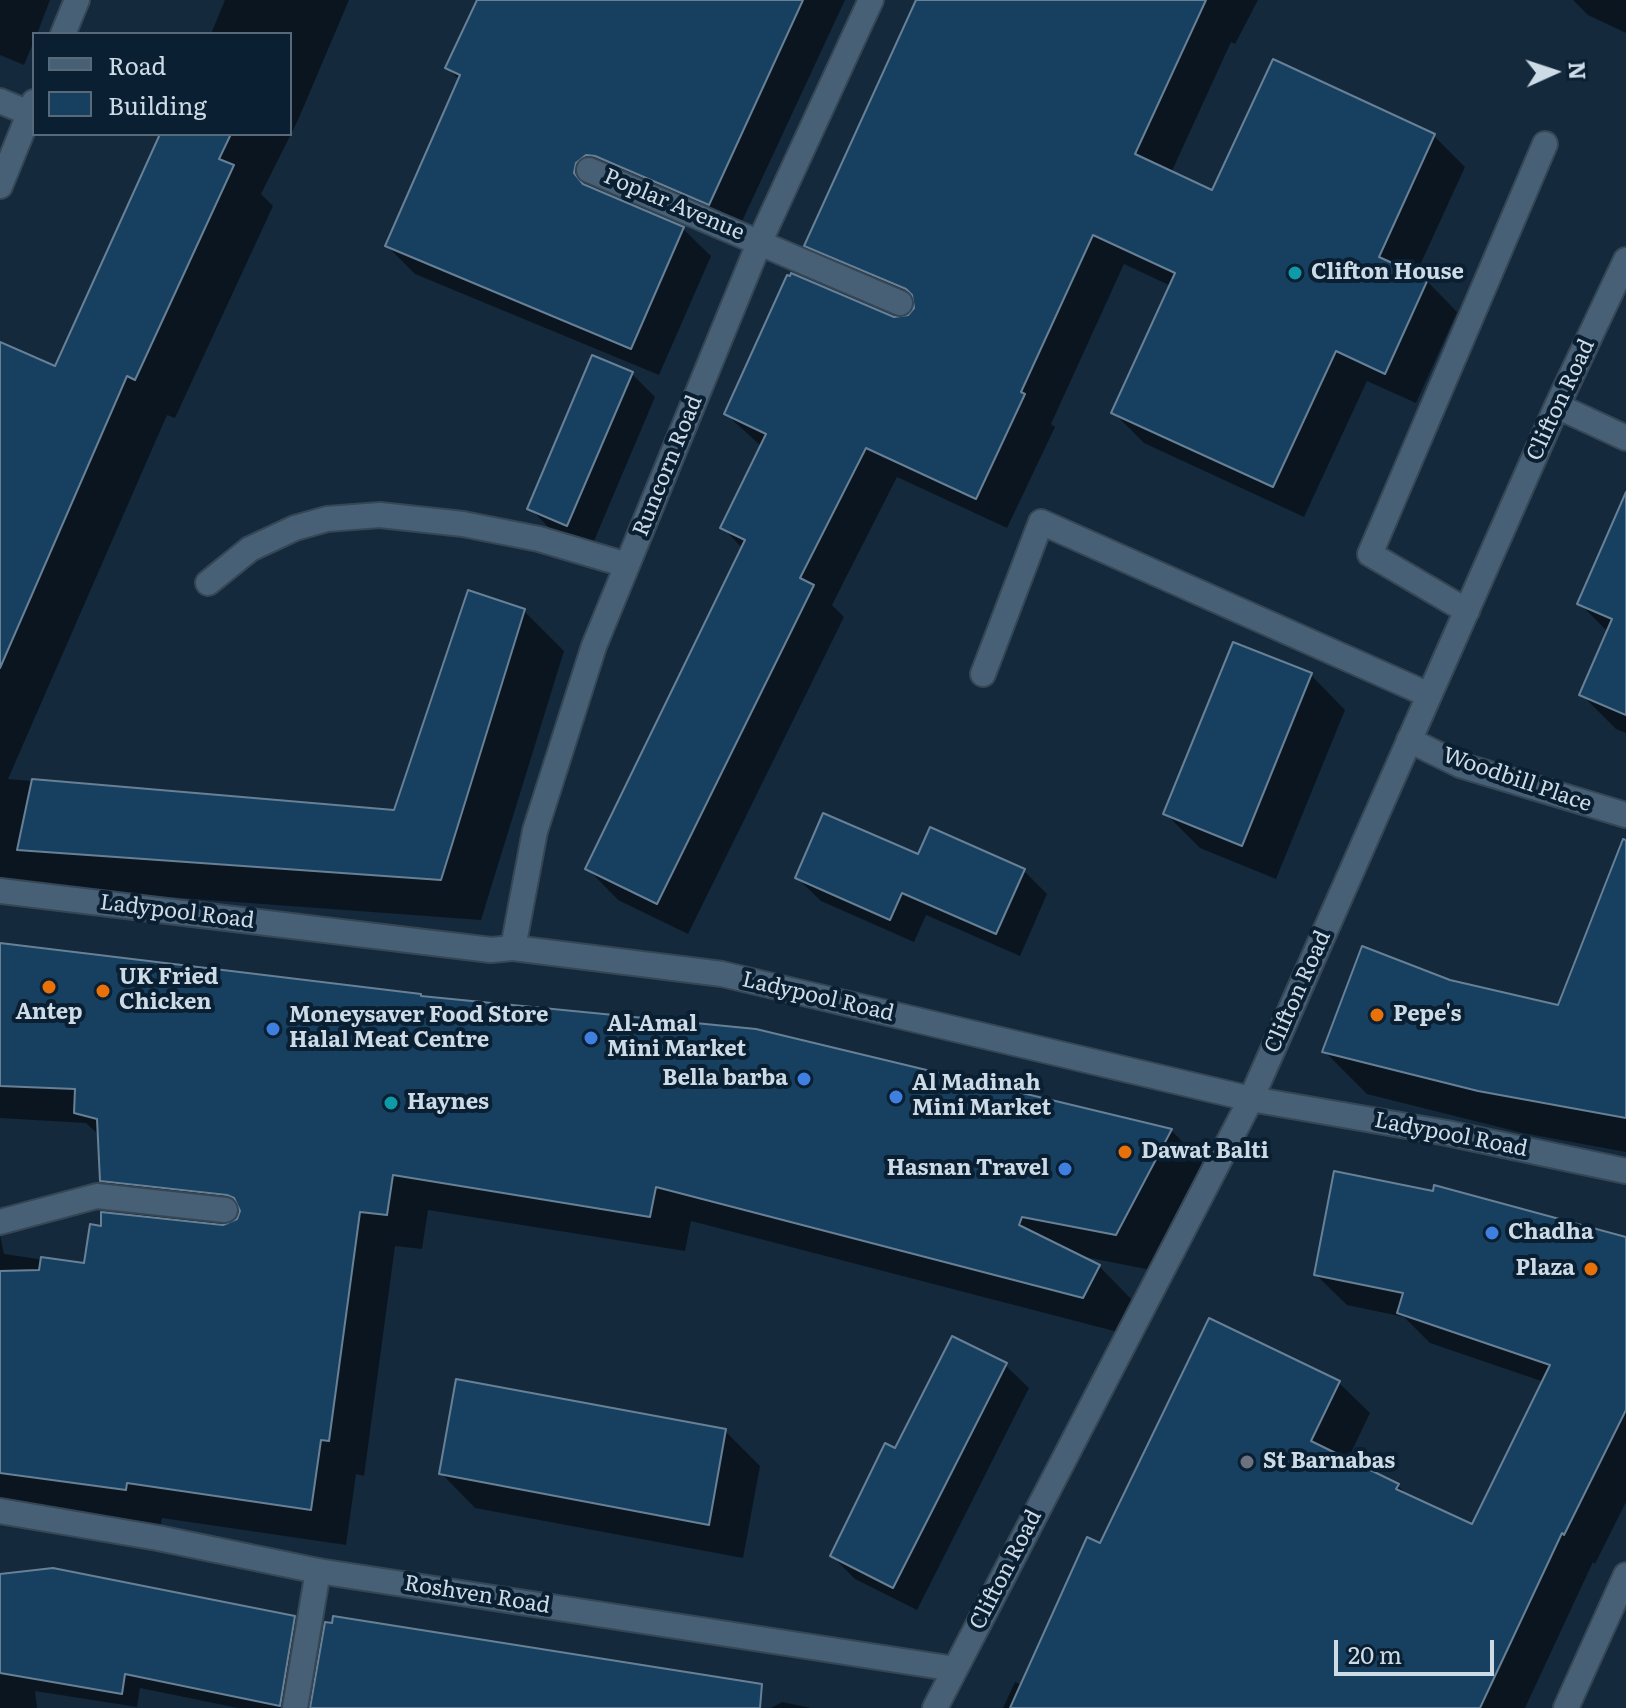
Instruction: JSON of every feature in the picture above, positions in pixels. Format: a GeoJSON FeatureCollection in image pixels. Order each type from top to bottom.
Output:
{"type":"FeatureCollection","features":[{"type":"Feature","properties":{"kind":"street"},"geometry":{"type":"LineString","coordinates":[[64,32],[77,0]]}},
{"type":"Feature","properties":{"kind":"street","name":"Runcorn Road"},"geometry":{"type":"LineString","coordinates":[[513,948],[535,831],[594,646],[760,241],[871,0]]}},
{"type":"Feature","properties":{"kind":"street"},"geometry":{"type":"LineString","coordinates":[[0,101],[32,108],[0,186]]}},
{"type":"Feature","properties":{"kind":"street"},"geometry":{"type":"LineString","coordinates":[[1467,611],[1370,554],[1545,144]]}},
{"type":"Feature","properties":{"kind":"street","name":"Poplar Avenue"},"geometry":{"type":"LineString","coordinates":[[589,170],[900,303]]}},
{"type":"Feature","properties":{"kind":"street","name":"Clifton Road"},"geometry":{"type":"LineString","coordinates":[[935,1708],[1251,1099],[1557,406],[1626,260]]}},
{"type":"Feature","properties":{"kind":"street"},"geometry":{"type":"LineString","coordinates":[[1557,406],[1626,438]]}},
{"type":"Feature","properties":{"kind":"street"},"geometry":{"type":"LineString","coordinates":[[208,583],[250,549],[295,528],[327,519],[380,515],[479,527],[539,539],[627,565]]}},
{"type":"Feature","properties":{"kind":"street"},"geometry":{"type":"LineString","coordinates":[[983,674],[1041,522],[1429,695]]}},
{"type":"Feature","properties":{"kind":"street","name":"Woodbill Place"},"geometry":{"type":"LineString","coordinates":[[1409,740],[1460,765],[1626,815]]}},
{"type":"Feature","properties":{"kind":"street","name":"Ladypool Road"},"geometry":{"type":"LineString","coordinates":[[0,891],[491,950],[513,948],[722,974],[1251,1099],[1447,1133],[1626,1171]]}},
{"type":"Feature","properties":{"kind":"street"},"geometry":{"type":"LineString","coordinates":[[0,1222],[97,1196],[225,1210]]}},
{"type":"Feature","properties":{"kind":"street","name":"Roshven Road"},"geometry":{"type":"LineString","coordinates":[[0,1511],[158,1538],[318,1571],[955,1669]]}},
{"type":"Feature","properties":{"kind":"street"},"geometry":{"type":"LineString","coordinates":[[295,1708],[318,1571]]}},
{"type":"Feature","properties":{"kind":"street"},"geometry":{"type":"LineString","coordinates":[[1566,1708],[1626,1575]]}},
{"type":"Feature","properties":{"kind":"building"},"geometry":{"type":"Polygon","coordinates":[[[477,0],[803,0],[709,205],[595,156],[586,155],[576,163],[574,173],[583,184],[684,227],[631,349],[385,246],[460,75],[445,68],[477,0]]]}},
{"type":"Feature","properties":{"kind":"building"},"geometry":{"type":"Polygon","coordinates":[[[916,0],[1206,0],[1135,154],[1212,190],[1273,59],[1435,134],[1379,257],[1428,279],[1385,374],[1336,351],[1273,487],[1111,413],[1175,273],[1093,235],[976,499],[866,448],[800,578],[814,585],[657,904],[585,869],[745,540],[720,528],[766,434],[724,414],[787,275],[791,273],[894,317],[908,315],[914,308],[912,295],[906,289],[804,246],[916,0]]]}},
{"type":"Feature","properties":{"kind":"building"},"geometry":{"type":"Polygon","coordinates":[[[159,136],[230,136],[219,159],[234,165],[135,380],[127,376],[0,668],[0,342],[55,366],[159,136]]]}},
{"type":"Feature","properties":{"kind":"building"},"geometry":{"type":"Polygon","coordinates":[[[592,355],[633,372],[567,526],[527,509],[592,355]]]}},
{"type":"Feature","properties":{"kind":"building"},"geometry":{"type":"Polygon","coordinates":[[[1626,492],[1626,715],[1579,695],[1612,619],[1577,604],[1626,492]]]}},
{"type":"Feature","properties":{"kind":"building"},"geometry":{"type":"Polygon","coordinates":[[[468,590],[525,609],[441,880],[17,850],[32,779],[394,810],[468,590]]]}},
{"type":"Feature","properties":{"kind":"building"},"geometry":{"type":"Polygon","coordinates":[[[1233,642],[1312,673],[1242,846],[1163,814],[1233,642]]]}},
{"type":"Feature","properties":{"kind":"building"},"geometry":{"type":"Polygon","coordinates":[[[823,813],[918,854],[930,827],[1025,869],[996,934],[902,893],[890,920],[795,878],[823,813]]]}},
{"type":"Feature","properties":{"kind":"building"},"geometry":{"type":"Polygon","coordinates":[[[1623,839],[1626,840],[1626,1118],[1478,1091],[1322,1052],[1362,946],[1450,980],[1558,1005],[1623,839]]]}},
{"type":"Feature","properties":{"kind":"building"},"geometry":{"type":"Polygon","coordinates":[[[0,943],[421,996],[756,1029],[1172,1129],[1116,1235],[1022,1217],[1019,1225],[1100,1265],[1083,1298],[656,1187],[650,1217],[393,1175],[387,1215],[360,1212],[329,1441],[321,1440],[311,1510],[127,1483],[126,1490],[0,1473],[0,1271],[39,1270],[41,1257],[84,1263],[90,1224],[101,1226],[101,1212],[223,1225],[237,1219],[240,1211],[234,1198],[227,1195],[100,1181],[97,1119],[74,1113],[75,1089],[0,1086],[0,943]]]}},
{"type":"Feature","properties":{"kind":"building"},"geometry":{"type":"Polygon","coordinates":[[[1334,1171],[1433,1191],[1434,1185],[1626,1237],[1626,1410],[1564,1535],[1562,1533],[1480,1708],[1010,1708],[1087,1537],[1100,1543],[1209,1318],[1340,1381],[1311,1441],[1399,1484],[1396,1489],[1472,1524],[1550,1365],[1397,1313],[1403,1293],[1314,1275],[1334,1171]]]}},
{"type":"Feature","properties":{"kind":"building"},"geometry":{"type":"Polygon","coordinates":[[[952,1336],[1007,1363],[893,1588],[830,1556],[885,1443],[895,1448],[952,1336]]]}},
{"type":"Feature","properties":{"kind":"building"},"geometry":{"type":"Polygon","coordinates":[[[456,1379],[726,1429],[709,1525],[439,1474],[456,1379]]]}},
{"type":"Feature","properties":{"kind":"building"},"geometry":{"type":"Polygon","coordinates":[[[53,1568],[295,1616],[280,1706],[125,1674],[122,1694],[0,1673],[0,1574],[53,1568]]]}},
{"type":"Feature","properties":{"kind":"building"},"geometry":{"type":"Polygon","coordinates":[[[333,1616],[762,1684],[760,1708],[310,1708],[325,1622],[332,1623],[333,1616]]]}},
{"type":"Feature","properties":{"kind":"place","name":"Clifton House"},"geometry":{"type":"Point","coordinates":[1295,273]}},
{"type":"Feature","properties":{"kind":"place","name":"Antep"},"geometry":{"type":"Point","coordinates":[49,987]}},
{"type":"Feature","properties":{"kind":"place","name":"UK Fried Chicken"},"geometry":{"type":"Point","coordinates":[103,991]}},
{"type":"Feature","properties":{"kind":"place","name":"Pepe's"},"geometry":{"type":"Point","coordinates":[1377,1015]}},
{"type":"Feature","properties":{"kind":"place","name":"Moneysaver Food Store Halal Meat Centre"},"geometry":{"type":"Point","coordinates":[273,1029]}},
{"type":"Feature","properties":{"kind":"place","name":"Al-Amal Mini Market"},"geometry":{"type":"Point","coordinates":[591,1038]}},
{"type":"Feature","properties":{"kind":"place","name":"Bella barba"},"geometry":{"type":"Point","coordinates":[804,1079]}},
{"type":"Feature","properties":{"kind":"place","name":"Al Madinah Mini Market"},"geometry":{"type":"Point","coordinates":[896,1097]}},
{"type":"Feature","properties":{"kind":"place","name":"Haynes"},"geometry":{"type":"Point","coordinates":[391,1103]}},
{"type":"Feature","properties":{"kind":"place","name":"Dawat Balti"},"geometry":{"type":"Point","coordinates":[1125,1152]}},
{"type":"Feature","properties":{"kind":"place","name":"Hasnan Travel"},"geometry":{"type":"Point","coordinates":[1065,1169]}},
{"type":"Feature","properties":{"kind":"place","name":"Chadha"},"geometry":{"type":"Point","coordinates":[1492,1233]}},
{"type":"Feature","properties":{"kind":"place","name":"Plaza"},"geometry":{"type":"Point","coordinates":[1591,1269]}},
{"type":"Feature","properties":{"kind":"place","name":"St Barnabas"},"geometry":{"type":"Point","coordinates":[1247,1462]}}]}
